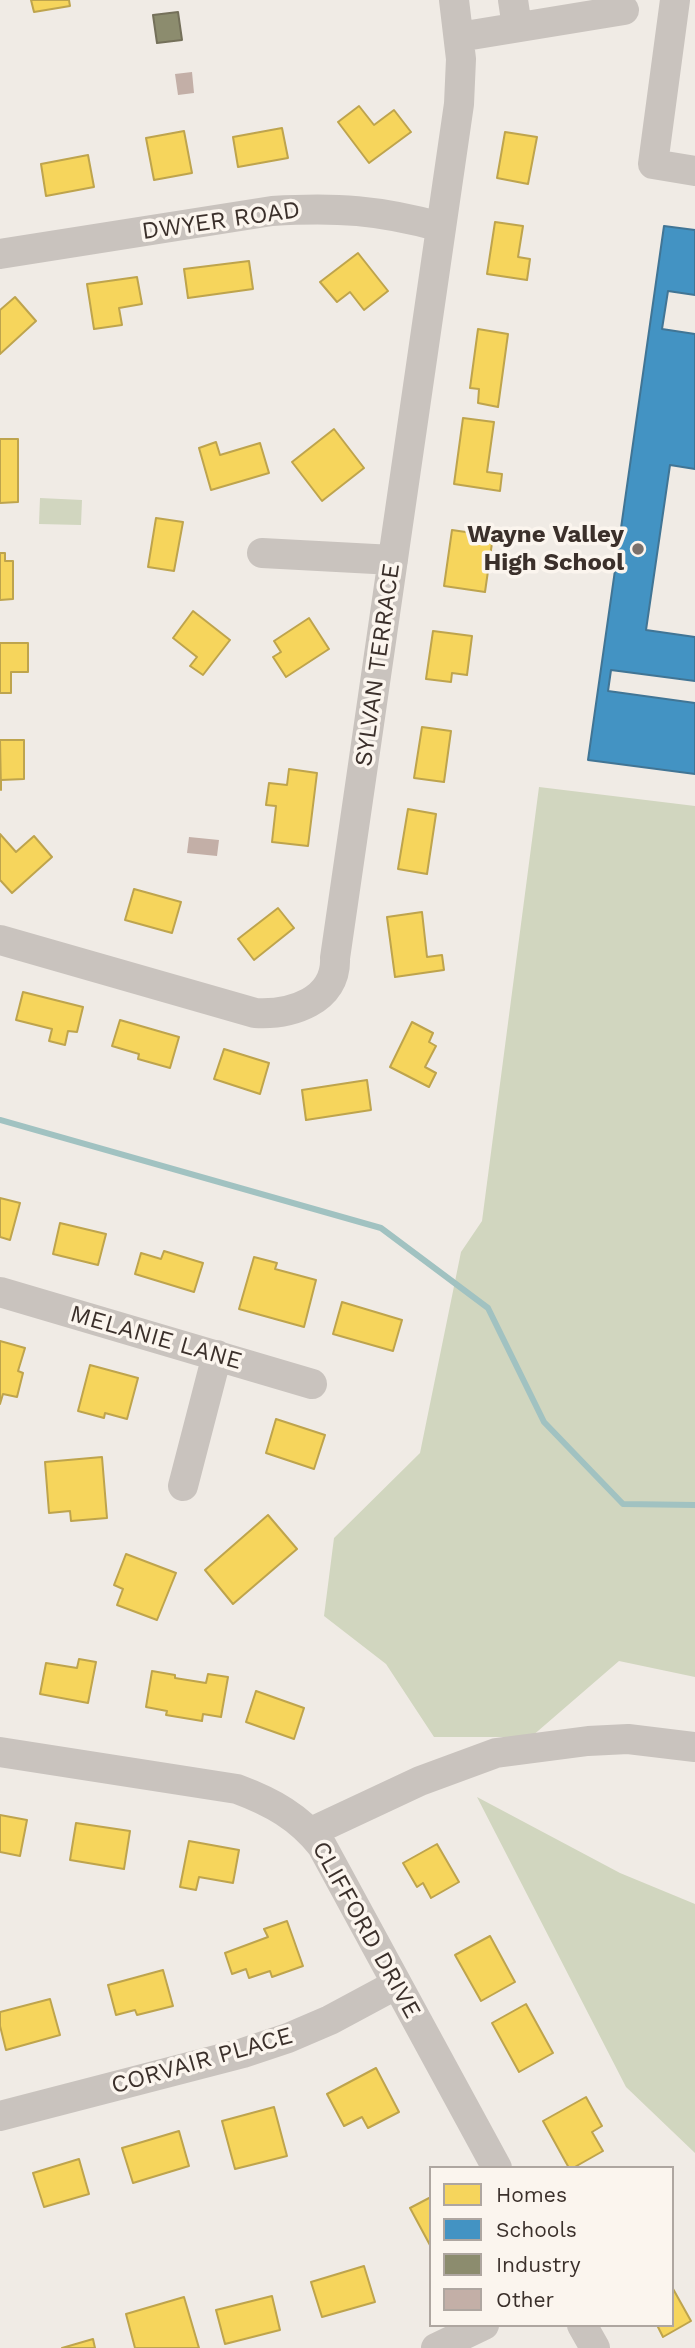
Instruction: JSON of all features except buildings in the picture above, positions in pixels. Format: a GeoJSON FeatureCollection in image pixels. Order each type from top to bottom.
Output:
{"type":"FeatureCollection","features":[{"type":"Feature","properties":{"kind":"street","name":"SYLVAN TERRACE"},"geometry":{"type":"LineString","coordinates":[[0,940],[256,1013],[274,1014],[293,1010],[310,1002],[324,991],[330,982],[335,967],[460,104],[461,59],[454,0]]}},
{"type":"Feature","properties":{"kind":"street"},"geometry":{"type":"LineString","coordinates":[[675,0],[653,164],[695,171]]}},
{"type":"Feature","properties":{"kind":"street"},"geometry":{"type":"LineString","coordinates":[[459,37],[515,14],[624,10]]}},
{"type":"Feature","properties":{"kind":"street","name":"DWYER ROAD"},"geometry":{"type":"LineString","coordinates":[[0,254],[272,211],[316,208],[402,216],[442,227]]}},
{"type":"Feature","properties":{"kind":"street"},"geometry":{"type":"LineString","coordinates":[[262,553],[393,560]]}},
{"type":"Feature","properties":{"kind":"street","name":"MELANIE LANE"},"geometry":{"type":"LineString","coordinates":[[0,1292],[312,1384]]}},
{"type":"Feature","properties":{"kind":"street"},"geometry":{"type":"LineString","coordinates":[[183,1486],[217,1355]]}},
{"type":"Feature","properties":{"kind":"street"},"geometry":{"type":"LineString","coordinates":[[312,1832],[420,1781],[496,1753],[588,1741],[628,1739],[695,1747]]}},
{"type":"Feature","properties":{"kind":"street","name":"CLIFFORD DRIVE"},"geometry":{"type":"LineString","coordinates":[[0,1752],[237,1789],[282,1809],[312,1832],[496,2166]]}},
{"type":"Feature","properties":{"kind":"street","name":"CORVAIR PLACE"},"geometry":{"type":"LineString","coordinates":[[0,2116],[230,2056],[288,2038],[330,2020],[397,1984]]}},
{"type":"Feature","properties":{"kind":"street"},"geometry":{"type":"LineString","coordinates":[[436,2348],[480,2327]]}},
{"type":"Feature","properties":{"kind":"street"},"geometry":{"type":"LineString","coordinates":[[583,2327],[595,2348]]}},
{"type":"Feature","properties":{"kind":"green space"},"geometry":{"type":"Polygon","coordinates":[[[40,498],[82,500],[81,525],[39,524],[40,498]]]}},
{"type":"Feature","properties":{"kind":"green space"},"geometry":{"type":"Polygon","coordinates":[[[539,787],[695,806],[695,1677],[619,1661],[531,1737],[434,1737],[386,1664],[324,1616],[334,1538],[420,1453],[461,1252],[482,1221],[539,787]]]}},
{"type":"Feature","properties":{"kind":"green space"},"geometry":{"type":"Polygon","coordinates":[[[477,1797],[620,1873],[695,1904],[695,2153],[626,2087],[477,1797]]]}},
{"type":"Feature","properties":{"kind":"waterway"},"geometry":{"type":"LineString","coordinates":[[0,1120],[381,1228],[488,1308],[544,1422],[623,1504],[695,1505]]}},
{"type":"Feature","properties":{"kind":"place","name":"Wayne Valley High School"},"geometry":{"type":"Point","coordinates":[638,549]}}]}
